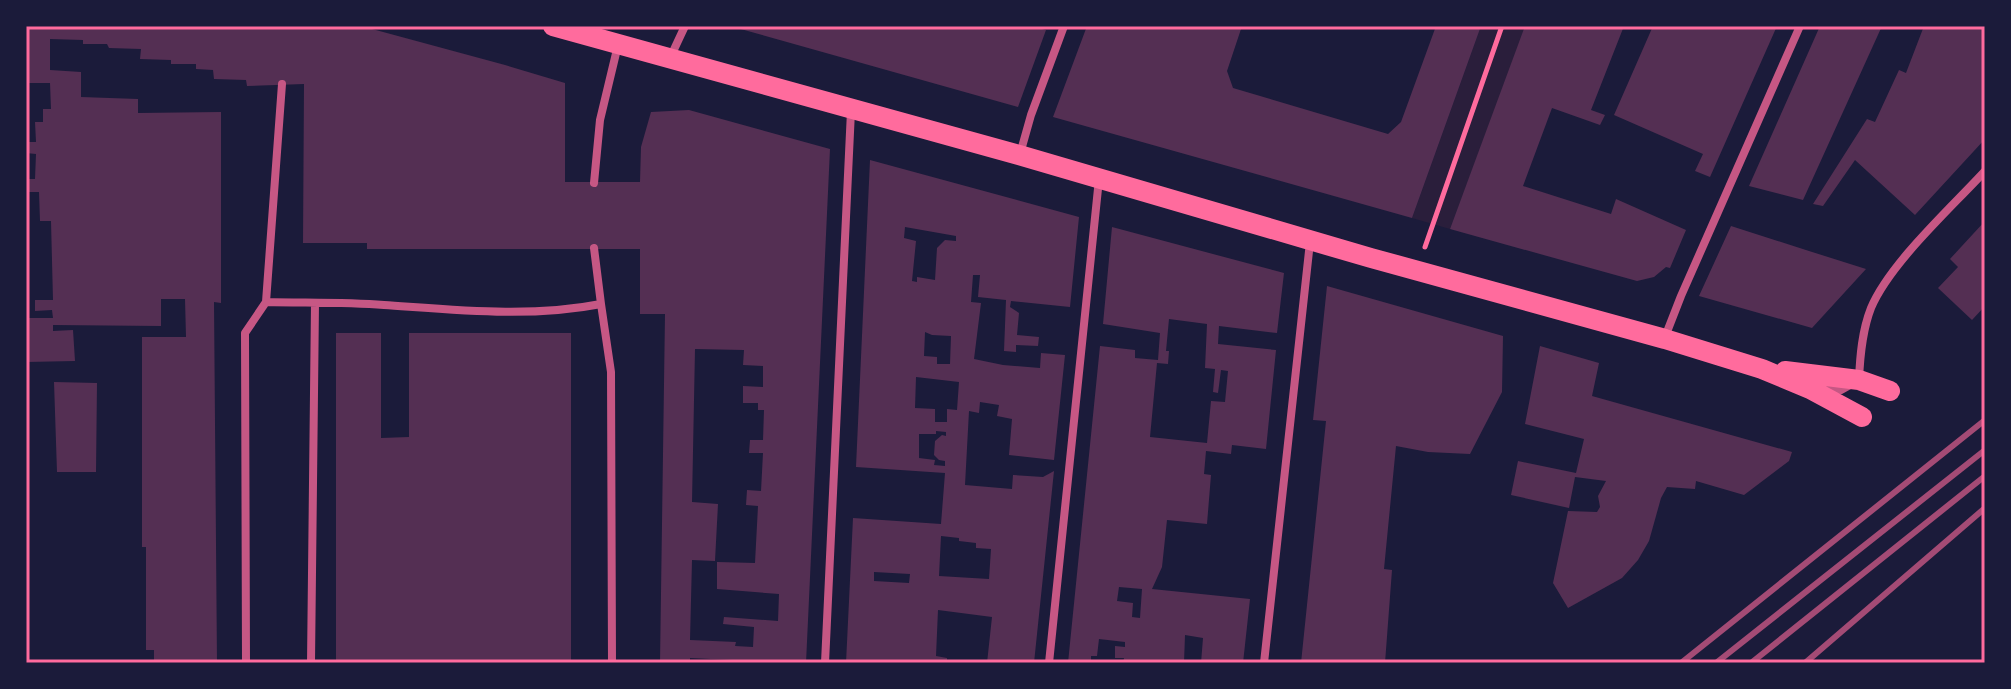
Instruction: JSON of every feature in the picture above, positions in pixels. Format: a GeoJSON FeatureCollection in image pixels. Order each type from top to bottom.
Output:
{"type":"FeatureCollection","features":[{"type":"Feature","properties":{"kind":"main road"},"geometry":{"type":"LineString","coordinates":[[553,26],[1665,339],[1762,369],[1810,389],[1862,417]]}},
{"type":"Feature","properties":{"kind":"main road"},"geometry":{"type":"LineString","coordinates":[[1762,369],[1859,380],[1890,391]]}},
{"type":"Feature","properties":{"kind":"street"},"geometry":{"type":"LineString","coordinates":[[670,60],[685,26]]}},
{"type":"Feature","properties":{"kind":"street"},"geometry":{"type":"LineString","coordinates":[[1019,155],[1064,26]]}},
{"type":"Feature","properties":{"kind":"street"},"geometry":{"type":"LineString","coordinates":[[1665,339],[1800,26]]}},
{"type":"Feature","properties":{"kind":"street"},"geometry":{"type":"LineString","coordinates":[[594,183],[600,120],[618,45]]}},
{"type":"Feature","properties":{"kind":"street"},"geometry":{"type":"LineString","coordinates":[[246,663],[245,333],[266,302],[282,84]]}},
{"type":"Feature","properties":{"kind":"street"},"geometry":{"type":"LineString","coordinates":[[825,663],[851,111]]}},
{"type":"Feature","properties":{"kind":"street"},"geometry":{"type":"LineString","coordinates":[[1810,389],[1841,390],[1859,380],[1861,346],[1871,309],[1889,276],[1985,171]]}},
{"type":"Feature","properties":{"kind":"street"},"geometry":{"type":"LineString","coordinates":[[1049,663],[1099,178]]}},
{"type":"Feature","properties":{"kind":"street"},"geometry":{"type":"LineString","coordinates":[[1264,663],[1310,240]]}},
{"type":"Feature","properties":{"kind":"street"},"geometry":{"type":"LineString","coordinates":[[594,248],[611,372],[612,663]]}},
{"type":"Feature","properties":{"kind":"street"},"geometry":{"type":"LineString","coordinates":[[266,302],[384,305],[443,311],[573,310],[601,304]]}},
{"type":"Feature","properties":{"kind":"street"},"geometry":{"type":"LineString","coordinates":[[311,663],[315,303]]}},
{"type":"Feature","properties":{"kind":"path"},"geometry":{"type":"LineString","coordinates":[[1418,271],[1431,224],[1502,26]]}},
{"type":"Feature","properties":{"kind":"shaded area"},"geometry":{"type":"Polygon","coordinates":[[[1481,26],[1527,26],[1450,229],[1412,218],[1481,26]]]}},
{"type":"Feature","properties":{"kind":"building"},"geometry":{"type":"Polygon","coordinates":[[[26,26],[361,26],[565,83],[565,182],[640,182],[641,147],[651,112],[689,110],[830,149],[806,663],[732,663],[732,660],[690,658],[690,663],[660,663],[665,314],[640,314],[640,249],[367,249],[367,243],[303,243],[304,84],[247,86],[246,80],[214,79],[213,70],[196,69],[196,64],[140,59],[141,49],[83,44],[83,40],[50,39],[50,70],[81,72],[81,97],[138,99],[138,113],[221,112],[221,303],[214,302],[217,663],[154,663],[154,650],[146,650],[146,547],[142,547],[142,337],[186,337],[185,299],[161,299],[161,326],[53,325],[53,331],[73,330],[75,361],[26,362],[26,318],[53,318],[52,310],[35,311],[35,300],[53,300],[51,221],[40,221],[39,192],[26,192],[26,179],[35,179],[36,154],[26,153],[26,142],[36,142],[35,122],[43,122],[43,109],[51,109],[50,83],[26,83],[26,75],[29,75],[26,26]],[[695,349],[692,502],[718,504],[715,561],[692,560],[690,640],[736,642],[735,646],[753,647],[754,627],[723,624],[724,617],[778,621],[779,594],[717,589],[717,562],[755,563],[758,506],[746,505],[747,490],[761,491],[763,453],[749,453],[750,440],[763,440],[764,410],[758,410],[758,403],[743,403],[743,386],[763,387],[763,366],[743,365],[744,350],[695,349]]]}},
{"type":"Feature","properties":{"kind":"building"},"geometry":{"type":"Polygon","coordinates":[[[730,26],[1043,26],[1042,29],[1046,30],[1018,107],[730,26]]]}},
{"type":"Feature","properties":{"kind":"building"},"geometry":{"type":"Polygon","coordinates":[[[1087,26],[1242,26],[1227,71],[1233,88],[1388,134],[1401,122],[1436,26],[1481,26],[1412,218],[1053,117],[1087,26]]]}},
{"type":"Feature","properties":{"kind":"building"},"geometry":{"type":"Polygon","coordinates":[[[1525,26],[1624,26],[1591,110],[1605,115],[1600,125],[1552,108],[1523,186],[1611,214],[1616,199],[1686,230],[1670,268],[1666,267],[1654,277],[1637,281],[1450,229],[1525,26]]]}},
{"type":"Feature","properties":{"kind":"building"},"geometry":{"type":"Polygon","coordinates":[[[1653,26],[1777,26],[1710,177],[1695,171],[1703,154],[1614,115],[1653,26]]]}},
{"type":"Feature","properties":{"kind":"building"},"geometry":{"type":"Polygon","coordinates":[[[1820,26],[1882,26],[1803,200],[1749,186],[1820,26]]]}},
{"type":"Feature","properties":{"kind":"building"},"geometry":{"type":"Polygon","coordinates":[[[1924,26],[1985,26],[1985,139],[1915,215],[1855,160],[1823,206],[1813,204],[1867,119],[1875,122],[1899,70],[1906,73],[1924,26]]]}},
{"type":"Feature","properties":{"kind":"building"},"geometry":{"type":"Polygon","coordinates":[[[870,160],[1079,217],[1070,307],[1011,301],[1010,307],[1019,313],[1017,335],[1039,337],[1038,346],[1016,345],[1016,352],[1004,351],[1006,300],[978,297],[980,275],[973,275],[971,302],[981,303],[974,359],[1040,368],[1041,353],[1065,355],[1054,460],[1009,455],[1012,419],[997,416],[999,405],[980,402],[979,413],[969,411],[965,485],[1012,489],[1013,475],[1043,477],[1054,471],[1034,663],[987,663],[992,617],[938,610],[936,656],[947,658],[947,663],[846,663],[853,518],[941,524],[945,473],[856,467],[870,160]],[[905,227],[904,238],[916,241],[912,281],[917,282],[917,277],[935,280],[937,248],[945,240],[956,241],[956,236],[905,227]],[[925,332],[924,356],[937,357],[937,364],[950,364],[951,336],[925,332]],[[916,377],[915,408],[935,409],[935,422],[947,422],[947,409],[957,410],[959,382],[916,377]],[[936,431],[936,434],[919,434],[919,458],[935,460],[934,465],[945,466],[945,461],[934,455],[935,441],[942,435],[946,436],[946,432],[936,431]],[[941,536],[939,576],[989,579],[991,549],[976,548],[976,543],[941,536]],[[874,572],[874,581],[909,583],[910,574],[874,572]]]}},
{"type":"Feature","properties":{"kind":"building"},"geometry":{"type":"Polygon","coordinates":[[[1985,221],[1985,306],[1972,320],[1938,288],[1958,267],[1950,259],[1985,221]]]}},
{"type":"Feature","properties":{"kind":"building"},"geometry":{"type":"Polygon","coordinates":[[[1731,226],[1866,269],[1812,328],[1699,296],[1731,226]]]}},
{"type":"Feature","properties":{"kind":"building"},"geometry":{"type":"Polygon","coordinates":[[[1112,227],[1284,273],[1277,333],[1219,326],[1218,344],[1276,350],[1266,449],[1232,445],[1231,454],[1206,451],[1204,474],[1211,475],[1207,524],[1167,520],[1162,567],[1152,589],[1250,599],[1243,663],[1201,663],[1203,638],[1185,635],[1184,663],[1123,663],[1124,658],[1115,658],[1115,646],[1125,647],[1125,642],[1099,639],[1097,656],[1091,656],[1091,663],[1068,663],[1100,346],[1135,350],[1135,358],[1158,360],[1160,333],[1103,324],[1112,227]],[[1169,319],[1168,364],[1157,363],[1150,437],[1207,443],[1211,401],[1225,402],[1228,371],[1221,370],[1218,393],[1213,392],[1215,369],[1205,368],[1207,324],[1169,319]],[[1119,587],[1117,601],[1133,603],[1132,617],[1140,618],[1142,589],[1119,587]]]}},
{"type":"Feature","properties":{"kind":"building"},"geometry":{"type":"Polygon","coordinates":[[[1327,286],[1503,336],[1502,392],[1470,454],[1428,452],[1396,446],[1384,569],[1392,570],[1385,663],[1301,663],[1326,421],[1313,420],[1327,286]]]}},
{"type":"Feature","properties":{"kind":"building"},"geometry":{"type":"Polygon","coordinates":[[[336,333],[381,333],[381,438],[409,437],[409,333],[571,333],[571,663],[336,663],[336,333]]]}},
{"type":"Feature","properties":{"kind":"building"},"geometry":{"type":"Polygon","coordinates":[[[1540,346],[1599,363],[1592,396],[1792,452],[1789,461],[1744,495],[1696,481],[1695,489],[1667,487],[1649,541],[1638,560],[1622,578],[1568,608],[1553,583],[1568,511],[1597,512],[1600,507],[1598,496],[1606,481],[1575,477],[1569,508],[1511,495],[1518,461],[1576,473],[1584,439],[1525,424],[1540,346]]]}},
{"type":"Feature","properties":{"kind":"building"},"geometry":{"type":"Polygon","coordinates":[[[54,382],[97,383],[96,472],[57,472],[54,382]]]}},
{"type":"Feature","properties":{"kind":"railway"},"geometry":{"type":"LineString","coordinates":[[1681,663],[1985,420]]}},
{"type":"Feature","properties":{"kind":"railway"},"geometry":{"type":"LineString","coordinates":[[1716,663],[1985,450]]}},
{"type":"Feature","properties":{"kind":"railway"},"geometry":{"type":"LineString","coordinates":[[1751,663],[1985,476]]}},
{"type":"Feature","properties":{"kind":"railway"},"geometry":{"type":"LineString","coordinates":[[1805,663],[1985,508]]}}]}
